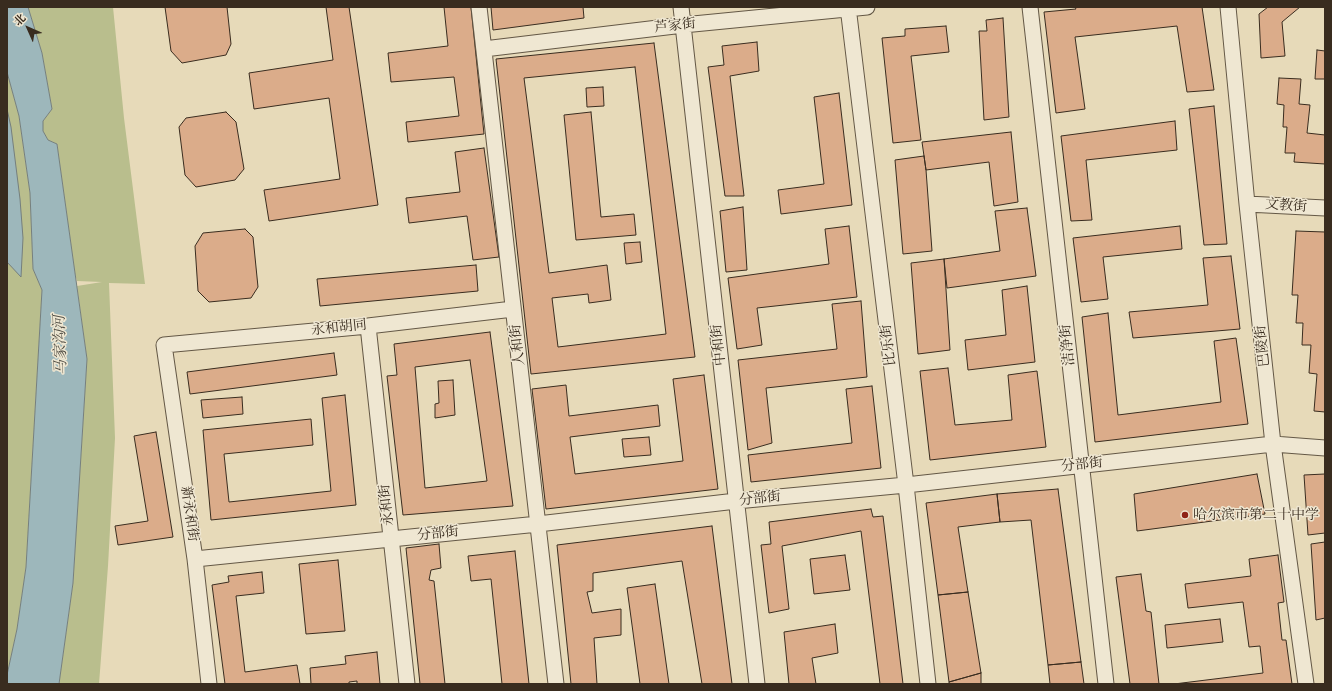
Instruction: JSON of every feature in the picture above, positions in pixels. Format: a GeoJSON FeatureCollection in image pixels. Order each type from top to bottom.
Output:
{"type":"FeatureCollection","features":[{"type":"Feature","properties":{"kind":"street","name":"人和街"},"geometry":{"type":"LineString","coordinates":[[479,7],[556,684]]}},
{"type":"Feature","properties":{"kind":"street","name":"中和街"},"geometry":{"type":"LineString","coordinates":[[681,7],[756,684]]}},
{"type":"Feature","properties":{"kind":"street","name":"芦家街"},"geometry":{"type":"LineString","coordinates":[[484,49],[683,25],[867,7]]}},
{"type":"Feature","properties":{"kind":"street","name":"洁净街"},"geometry":{"type":"LineString","coordinates":[[1030,7],[1106,684]]}},
{"type":"Feature","properties":{"kind":"street","name":"巴陵街"},"geometry":{"type":"LineString","coordinates":[[1228,7],[1247,204],[1273,444],[1306,684]]}},
{"type":"Feature","properties":{"kind":"street","name":"比乐街"},"geometry":{"type":"LineString","coordinates":[[848,8],[906,485],[928,684]]}},
{"type":"Feature","properties":{"kind":"street","name":"文教街"},"geometry":{"type":"LineString","coordinates":[[1247,204],[1325,208]]}},
{"type":"Feature","properties":{"kind":"street","name":"永和胡同"},"geometry":{"type":"LineString","coordinates":[[164,345],[368,326],[514,308]]}},
{"type":"Feature","properties":{"kind":"street","name":"永和街"},"geometry":{"type":"LineString","coordinates":[[368,326],[407,684]]}},
{"type":"Feature","properties":{"kind":"street","name":"新永和街"},"geometry":{"type":"LineString","coordinates":[[164,345],[195,559],[209,684]]}},
{"type":"Feature","properties":{"kind":"street","name":"分部街"},"geometry":{"type":"LineString","coordinates":[[195,559],[538,524],[736,501],[906,485],[1273,444],[1325,448]]}},
{"type":"Feature","properties":{"kind":"green space"},"geometry":{"type":"Polygon","coordinates":[[[28,7],[113,7],[124,118],[145,284],[109,283],[115,438],[108,566],[99,684],[59,684],[73,583],[87,359],[77,286],[102,282],[77,281],[75,274],[57,144],[48,140],[43,131],[43,121],[52,109],[42,53],[28,7]]]}},
{"type":"Feature","properties":{"kind":"green space"},"geometry":{"type":"Polygon","coordinates":[[[7,72],[19,116],[30,193],[33,269],[42,290],[26,567],[17,629],[7,675],[7,72]]]}},
{"type":"Feature","properties":{"kind":"water","name":"马家沟河"},"geometry":{"type":"Polygon","coordinates":[[[7,7],[28,7],[42,53],[52,109],[43,121],[43,131],[48,140],[57,144],[87,359],[73,583],[59,684],[7,684],[7,675],[17,629],[26,567],[42,290],[33,269],[30,193],[19,116],[7,72],[7,7]]]}},
{"type":"Feature","properties":{"kind":"water"},"geometry":{"type":"Polygon","coordinates":[[[7,109],[11,127],[20,199],[23,238],[21,277],[7,262],[7,109]]]}},
{"type":"Feature","properties":{"kind":"building"},"geometry":{"type":"Polygon","coordinates":[[[165,7],[227,7],[231,44],[226,55],[182,63],[171,51],[165,7]]]}},
{"type":"Feature","properties":{"kind":"building"},"geometry":{"type":"Polygon","coordinates":[[[326,7],[349,7],[378,205],[269,221],[264,190],[340,179],[329,98],[254,109],[249,73],[333,60],[326,7]]]}},
{"type":"Feature","properties":{"kind":"building"},"geometry":{"type":"Polygon","coordinates":[[[444,7],[471,7],[484,134],[408,142],[406,122],[459,116],[454,77],[391,82],[388,53],[448,46],[444,7]]]}},
{"type":"Feature","properties":{"kind":"building"},"geometry":{"type":"Polygon","coordinates":[[[491,7],[583,7],[584,18],[493,30],[491,7]]]}},
{"type":"Feature","properties":{"kind":"building"},"geometry":{"type":"Polygon","coordinates":[[[1075,7],[1202,7],[1214,90],[1187,92],[1177,26],[1075,37],[1085,109],[1056,113],[1044,12],[1076,9],[1075,7]]]}},
{"type":"Feature","properties":{"kind":"building"},"geometry":{"type":"Polygon","coordinates":[[[1268,7],[1300,7],[1282,22],[1285,56],[1261,58],[1259,14],[1268,7]]]}},
{"type":"Feature","properties":{"kind":"building"},"geometry":{"type":"Polygon","coordinates":[[[1003,18],[1009,117],[984,120],[979,31],[987,31],[986,20],[1003,18]]]}},
{"type":"Feature","properties":{"kind":"building"},"geometry":{"type":"Polygon","coordinates":[[[946,26],[949,52],[911,56],[921,140],[893,143],[882,38],[905,36],[905,29],[946,26]]]}},
{"type":"Feature","properties":{"kind":"building"},"geometry":{"type":"Polygon","coordinates":[[[757,42],[759,71],[730,76],[744,196],[725,196],[708,67],[724,65],[722,46],[757,42]]]}},
{"type":"Feature","properties":{"kind":"building"},"geometry":{"type":"Polygon","coordinates":[[[654,43],[695,357],[531,374],[496,59],[654,43]],[[635,67],[524,78],[549,273],[607,265],[611,300],[589,303],[588,294],[552,298],[558,347],[666,334],[635,67]]]}},
{"type":"Feature","properties":{"kind":"building"},"geometry":{"type":"Polygon","coordinates":[[[1317,50],[1325,51],[1325,79],[1315,79],[1317,50]]]}},
{"type":"Feature","properties":{"kind":"building"},"geometry":{"type":"Polygon","coordinates":[[[1279,78],[1301,79],[1299,104],[1310,105],[1307,133],[1325,135],[1325,164],[1294,162],[1295,153],[1285,153],[1287,127],[1283,127],[1284,105],[1277,104],[1279,78]]]}},
{"type":"Feature","properties":{"kind":"building"},"geometry":{"type":"Polygon","coordinates":[[[603,87],[604,106],[587,107],[586,88],[603,87]]]}},
{"type":"Feature","properties":{"kind":"building"},"geometry":{"type":"Polygon","coordinates":[[[839,93],[852,205],[781,214],[778,190],[824,184],[814,97],[839,93]]]}},
{"type":"Feature","properties":{"kind":"building"},"geometry":{"type":"Polygon","coordinates":[[[1214,106],[1227,244],[1204,245],[1189,109],[1214,106]]]}},
{"type":"Feature","properties":{"kind":"building"},"geometry":{"type":"Polygon","coordinates":[[[226,112],[236,122],[244,169],[235,180],[196,187],[185,175],[179,127],[186,118],[226,112]]]}},
{"type":"Feature","properties":{"kind":"building"},"geometry":{"type":"Polygon","coordinates":[[[591,112],[601,217],[634,214],[636,235],[576,240],[564,115],[591,112]]]}},
{"type":"Feature","properties":{"kind":"building"},"geometry":{"type":"Polygon","coordinates":[[[1175,121],[1177,150],[1086,160],[1092,220],[1071,221],[1061,136],[1175,121]]]}},
{"type":"Feature","properties":{"kind":"building"},"geometry":{"type":"Polygon","coordinates":[[[1011,132],[1018,202],[994,206],[989,162],[926,170],[922,142],[1011,132]]]}},
{"type":"Feature","properties":{"kind":"building"},"geometry":{"type":"Polygon","coordinates":[[[484,148],[499,257],[473,260],[467,216],[409,223],[406,198],[460,192],[455,152],[484,148]]]}},
{"type":"Feature","properties":{"kind":"building"},"geometry":{"type":"Polygon","coordinates":[[[924,156],[932,251],[903,254],[895,160],[924,156]]]}},
{"type":"Feature","properties":{"kind":"building"},"geometry":{"type":"Polygon","coordinates":[[[743,207],[747,270],[726,272],[720,211],[743,207]]]}},
{"type":"Feature","properties":{"kind":"building"},"geometry":{"type":"Polygon","coordinates":[[[1027,208],[1036,276],[947,288],[944,259],[1000,251],[995,211],[1027,208]]]}},
{"type":"Feature","properties":{"kind":"building"},"geometry":{"type":"Polygon","coordinates":[[[849,226],[857,297],[757,308],[762,345],[737,349],[728,278],[829,264],[825,229],[849,226]]]}},
{"type":"Feature","properties":{"kind":"building"},"geometry":{"type":"Polygon","coordinates":[[[1180,226],[1182,249],[1103,257],[1108,299],[1081,302],[1073,238],[1180,226]]]}},
{"type":"Feature","properties":{"kind":"building"},"geometry":{"type":"Polygon","coordinates":[[[245,229],[253,237],[258,287],[251,298],[209,302],[198,291],[195,246],[203,233],[245,229]]]}},
{"type":"Feature","properties":{"kind":"building"},"geometry":{"type":"Polygon","coordinates":[[[1296,231],[1325,232],[1325,412],[1314,411],[1317,374],[1309,373],[1311,345],[1302,345],[1303,323],[1296,323],[1298,295],[1292,295],[1296,231]]]}},
{"type":"Feature","properties":{"kind":"building"},"geometry":{"type":"Polygon","coordinates":[[[640,242],[642,262],[626,264],[624,243],[640,242]]]}},
{"type":"Feature","properties":{"kind":"building"},"geometry":{"type":"Polygon","coordinates":[[[1231,256],[1240,329],[1133,338],[1129,312],[1208,305],[1203,258],[1231,256]]]}},
{"type":"Feature","properties":{"kind":"building"},"geometry":{"type":"Polygon","coordinates":[[[944,259],[950,350],[918,354],[911,263],[944,259]]]}},
{"type":"Feature","properties":{"kind":"building"},"geometry":{"type":"Polygon","coordinates":[[[476,265],[478,291],[320,306],[317,279],[476,265]]]}},
{"type":"Feature","properties":{"kind":"building"},"geometry":{"type":"Polygon","coordinates":[[[1027,286],[1035,362],[968,370],[965,340],[1006,335],[1002,290],[1027,286]]]}},
{"type":"Feature","properties":{"kind":"building"},"geometry":{"type":"Polygon","coordinates":[[[861,301],[867,377],[766,388],[772,443],[748,450],[738,360],[837,349],[832,304],[861,301]]]}},
{"type":"Feature","properties":{"kind":"building"},"geometry":{"type":"Polygon","coordinates":[[[1108,313],[1118,415],[1221,402],[1214,341],[1236,338],[1248,424],[1095,442],[1082,317],[1108,313]]]}},
{"type":"Feature","properties":{"kind":"building"},"geometry":{"type":"Polygon","coordinates":[[[490,332],[513,506],[403,515],[387,376],[397,375],[394,344],[490,332]],[[470,360],[415,367],[425,488],[487,481],[470,360]]]}},
{"type":"Feature","properties":{"kind":"building"},"geometry":{"type":"Polygon","coordinates":[[[334,353],[337,375],[190,394],[187,372],[334,353]]]}},
{"type":"Feature","properties":{"kind":"building"},"geometry":{"type":"Polygon","coordinates":[[[948,368],[955,425],[1012,420],[1008,375],[1037,371],[1046,447],[930,460],[920,371],[948,368]]]}},
{"type":"Feature","properties":{"kind":"building"},"geometry":{"type":"Polygon","coordinates":[[[704,375],[718,489],[546,509],[532,389],[566,385],[569,416],[658,405],[660,426],[570,437],[575,474],[683,461],[673,379],[704,375]]]}},
{"type":"Feature","properties":{"kind":"building"},"geometry":{"type":"Polygon","coordinates":[[[453,380],[455,415],[435,418],[435,404],[439,403],[438,381],[453,380]]]}},
{"type":"Feature","properties":{"kind":"building"},"geometry":{"type":"Polygon","coordinates":[[[872,386],[881,468],[751,482],[748,455],[852,443],[846,389],[872,386]]]}},
{"type":"Feature","properties":{"kind":"building"},"geometry":{"type":"Polygon","coordinates":[[[345,395],[356,505],[211,520],[203,430],[311,419],[313,445],[224,454],[229,502],[331,491],[322,398],[345,395]]]}},
{"type":"Feature","properties":{"kind":"building"},"geometry":{"type":"Polygon","coordinates":[[[242,397],[243,414],[203,418],[201,400],[242,397]]]}},
{"type":"Feature","properties":{"kind":"building"},"geometry":{"type":"Polygon","coordinates":[[[156,432],[173,537],[118,545],[115,526],[148,521],[134,436],[156,432]]]}},
{"type":"Feature","properties":{"kind":"building"},"geometry":{"type":"Polygon","coordinates":[[[649,437],[651,455],[624,457],[622,439],[649,437]]]}},
{"type":"Feature","properties":{"kind":"building"},"geometry":{"type":"Polygon","coordinates":[[[1257,474],[1265,514],[1137,531],[1134,494],[1257,474]]]}},
{"type":"Feature","properties":{"kind":"building"},"geometry":{"type":"Polygon","coordinates":[[[1325,474],[1325,533],[1308,535],[1304,475],[1325,474]]]}},
{"type":"Feature","properties":{"kind":"building"},"geometry":{"type":"Polygon","coordinates":[[[1058,489],[1081,662],[1048,665],[1031,520],[1000,522],[997,494],[1058,489]]]}},
{"type":"Feature","properties":{"kind":"building"},"geometry":{"type":"Polygon","coordinates":[[[997,494],[1000,522],[958,527],[968,592],[938,595],[926,503],[997,494]]]}},
{"type":"Feature","properties":{"kind":"building"},"geometry":{"type":"Polygon","coordinates":[[[871,509],[873,517],[883,516],[903,684],[880,684],[861,531],[782,546],[789,609],[769,613],[761,545],[771,544],[769,522],[871,509]]]}},
{"type":"Feature","properties":{"kind":"building"},"geometry":{"type":"Polygon","coordinates":[[[712,526],[732,684],[702,684],[682,561],[593,573],[593,591],[587,592],[592,613],[621,609],[621,635],[594,638],[597,684],[571,684],[557,545],[712,526]]]}},
{"type":"Feature","properties":{"kind":"building"},"geometry":{"type":"Polygon","coordinates":[[[1325,542],[1325,618],[1316,620],[1311,544],[1325,542]]]}},
{"type":"Feature","properties":{"kind":"building"},"geometry":{"type":"Polygon","coordinates":[[[439,544],[441,568],[431,570],[429,580],[434,581],[445,684],[420,684],[406,548],[439,544]]]}},
{"type":"Feature","properties":{"kind":"building"},"geometry":{"type":"Polygon","coordinates":[[[515,551],[529,684],[502,684],[491,579],[471,581],[468,556],[515,551]]]}},
{"type":"Feature","properties":{"kind":"building"},"geometry":{"type":"Polygon","coordinates":[[[845,555],[850,590],[814,594],[810,559],[845,555]]]}},
{"type":"Feature","properties":{"kind":"building"},"geometry":{"type":"Polygon","coordinates":[[[1278,555],[1284,602],[1278,603],[1282,640],[1286,640],[1292,684],[1174,684],[1263,673],[1260,646],[1249,647],[1243,602],[1188,608],[1185,584],[1251,576],[1249,559],[1278,555]]]}},
{"type":"Feature","properties":{"kind":"building"},"geometry":{"type":"Polygon","coordinates":[[[338,560],[345,631],[306,634],[299,564],[338,560]]]}},
{"type":"Feature","properties":{"kind":"building"},"geometry":{"type":"Polygon","coordinates":[[[262,572],[264,593],[236,596],[245,672],[297,665],[300,684],[225,684],[212,585],[229,582],[228,576],[262,572]]]}},
{"type":"Feature","properties":{"kind":"building"},"geometry":{"type":"Polygon","coordinates":[[[1141,574],[1146,611],[1151,612],[1159,684],[1130,684],[1116,577],[1141,574]]]}},
{"type":"Feature","properties":{"kind":"building"},"geometry":{"type":"Polygon","coordinates":[[[655,584],[669,684],[640,684],[627,588],[655,584]]]}},
{"type":"Feature","properties":{"kind":"building"},"geometry":{"type":"Polygon","coordinates":[[[968,592],[981,673],[949,682],[938,595],[968,592]]]}},
{"type":"Feature","properties":{"kind":"building"},"geometry":{"type":"Polygon","coordinates":[[[1220,619],[1223,642],[1167,648],[1165,625],[1220,619]]]}},
{"type":"Feature","properties":{"kind":"building"},"geometry":{"type":"Polygon","coordinates":[[[835,624],[838,653],[812,658],[816,684],[789,684],[784,632],[835,624]]]}},
{"type":"Feature","properties":{"kind":"building"},"geometry":{"type":"Polygon","coordinates":[[[377,652],[380,684],[357,684],[357,681],[349,682],[349,684],[311,684],[310,668],[346,664],[345,656],[377,652]]]}},
{"type":"Feature","properties":{"kind":"building"},"geometry":{"type":"Polygon","coordinates":[[[1081,662],[1084,684],[1050,684],[1048,665],[1081,662]]]}},
{"type":"Feature","properties":{"kind":"building"},"geometry":{"type":"Polygon","coordinates":[[[981,673],[981,684],[949,684],[949,682],[981,673]]]}},
{"type":"Feature","properties":{"kind":"place","name":"哈尔滨市第二十中学"},"geometry":{"type":"Point","coordinates":[1185,515]}}]}
